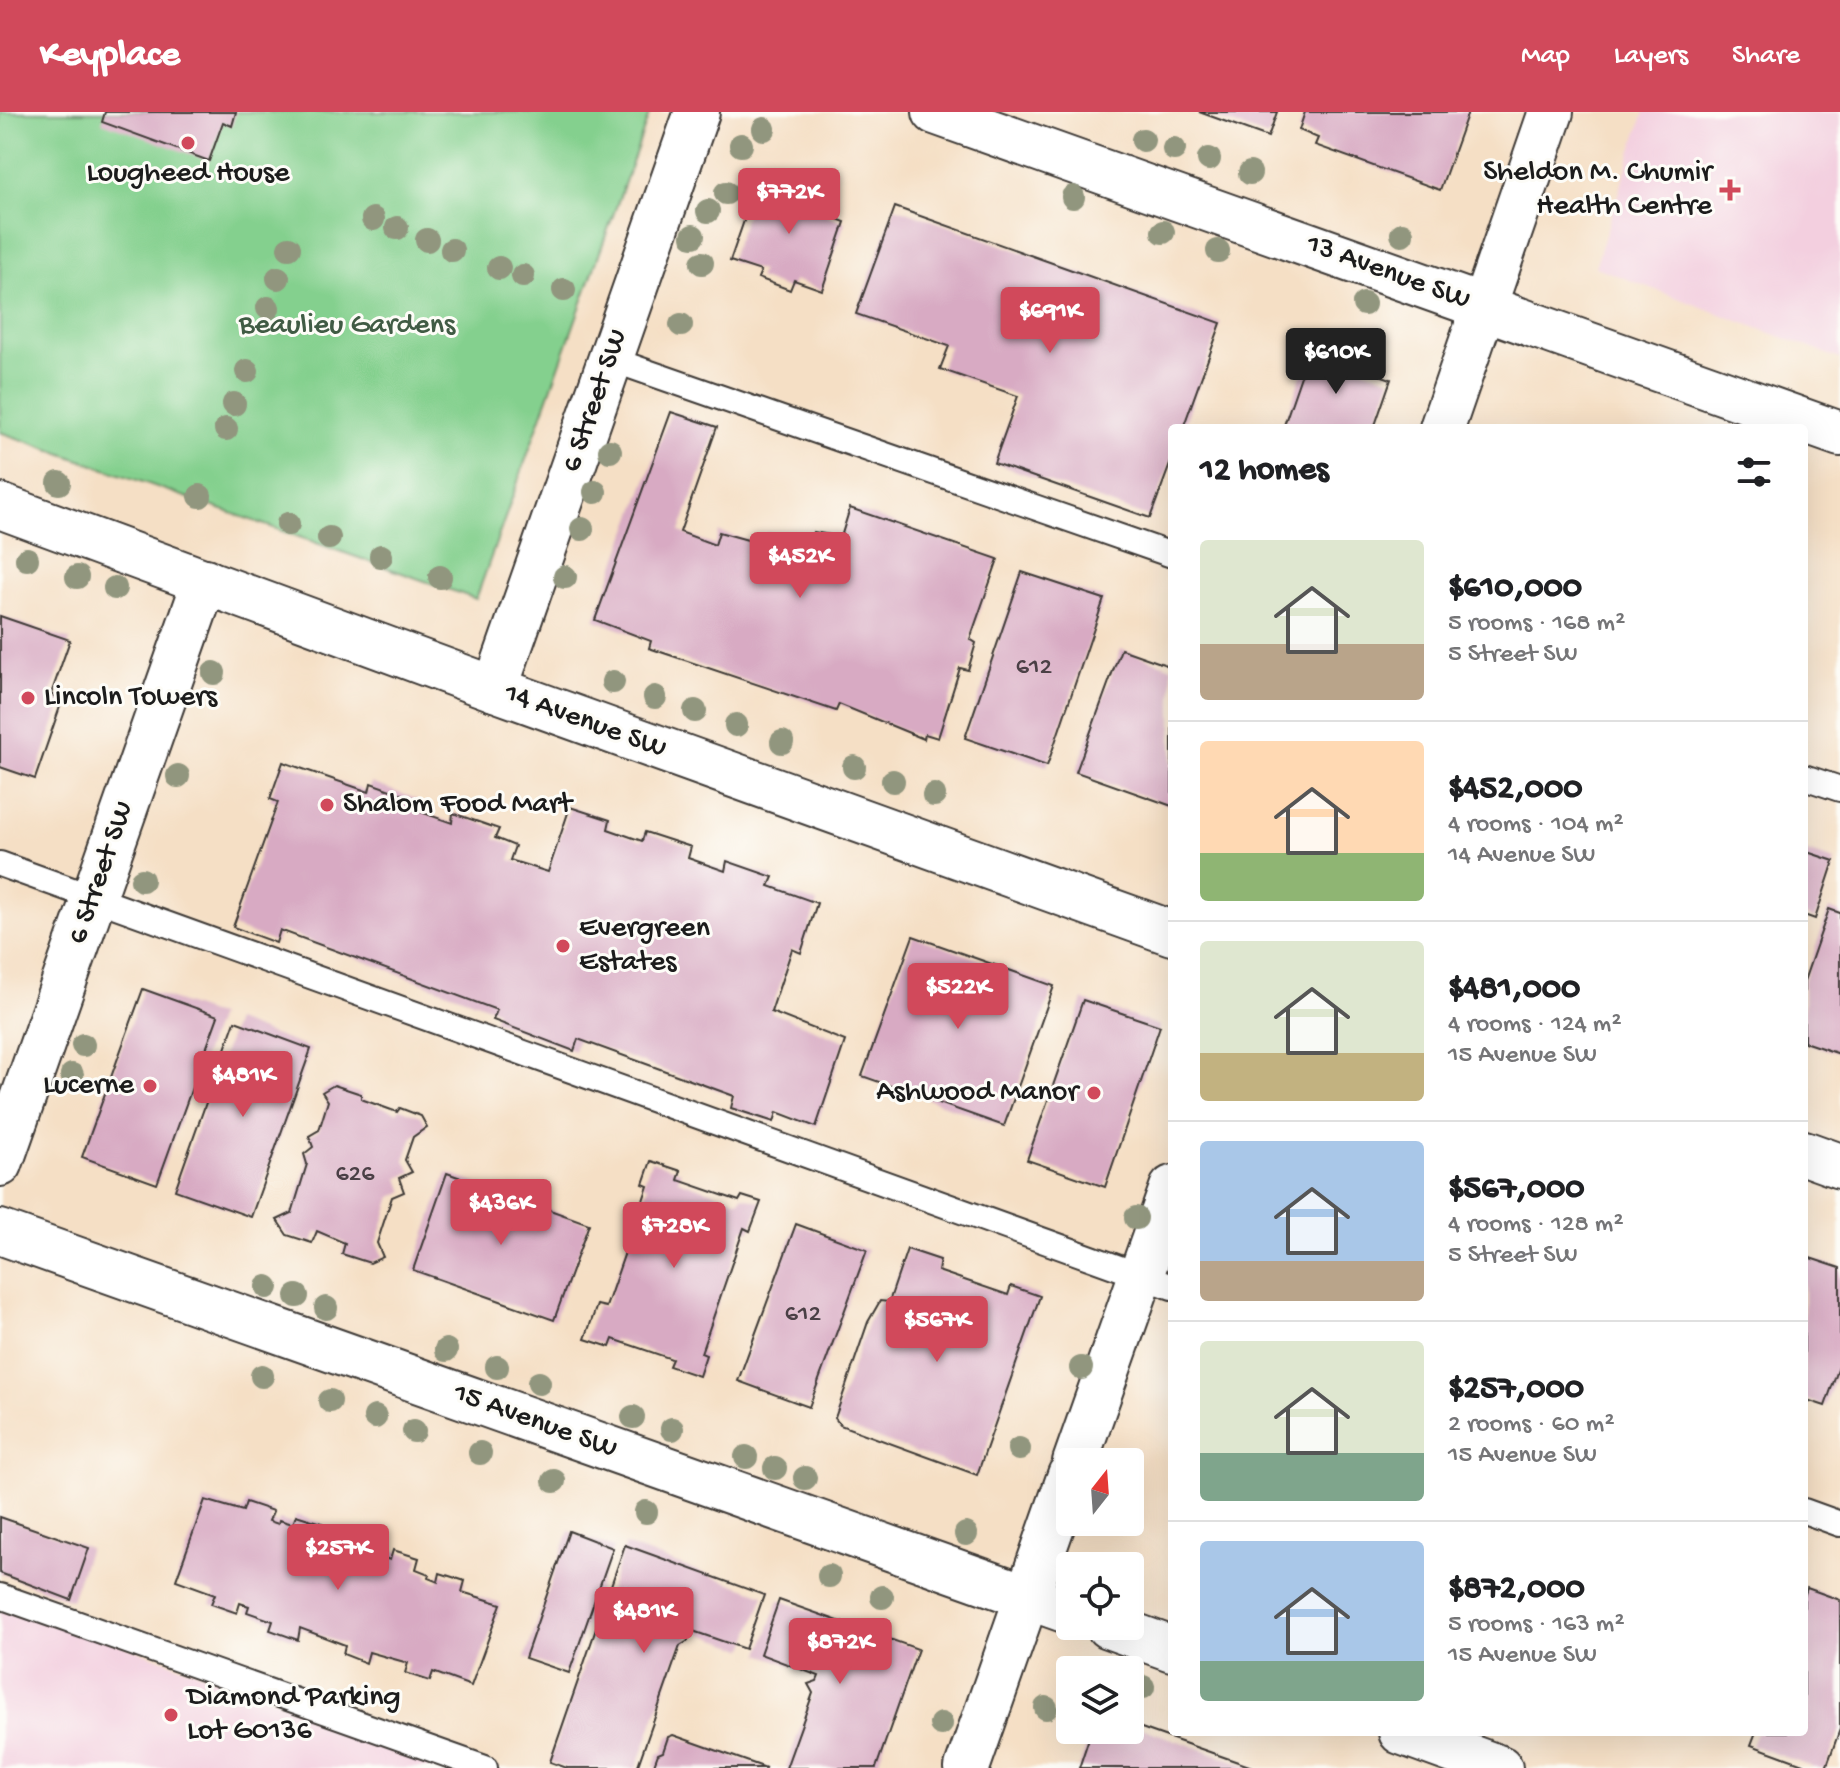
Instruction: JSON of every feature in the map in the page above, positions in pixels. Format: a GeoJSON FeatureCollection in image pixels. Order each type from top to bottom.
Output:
{"type":"FeatureCollection","features":[{"type":"Feature","properties":{"kind":"street","name":"6 Street SW"},"geometry":{"type":"LineString","coordinates":[[495,689],[697,112]]}},
{"type":"Feature","properties":{"kind":"street","name":"13 Avenue SW"},"geometry":{"type":"LineString","coordinates":[[935,112],[1840,434]]}},
{"type":"Feature","properties":{"kind":"street"},"geometry":{"type":"LineString","coordinates":[[1443,424],[1551,112]]}},
{"type":"Feature","properties":{"kind":"street","name":"14 Avenue SW"},"geometry":{"type":"LineString","coordinates":[[0,506],[495,689],[1168,932]]}},
{"type":"Feature","properties":{"kind":"street","name":"6 Street SW"},"geometry":{"type":"LineString","coordinates":[[0,1164],[205,581]]}},
{"type":"Feature","properties":{"kind":"street"},"geometry":{"type":"LineString","coordinates":[[1808,1154],[1840,1166]]}},
{"type":"Feature","properties":{"kind":"street"},"geometry":{"type":"LineString","coordinates":[[1081,1448],[1156,1282],[1168,1212]]}},
{"type":"Feature","properties":{"kind":"street","name":"15 Avenue SW"},"geometry":{"type":"LineString","coordinates":[[0,1232],[1056,1607]]}},
{"type":"Feature","properties":{"kind":"street"},"geometry":{"type":"LineString","coordinates":[[967,1768],[1056,1514]]}},
{"type":"Feature","properties":{"kind":"street"},"geometry":{"type":"LineString","coordinates":[[1144,1639],[1168,1648]]}},
{"type":"Feature","properties":{"kind":"street"},"geometry":{"type":"LineString","coordinates":[[1412,1736],[1500,1768]]}},
{"type":"Feature","properties":{"kind":"lane"},"geometry":{"type":"LineString","coordinates":[[610,359],[1168,554]]}},
{"type":"Feature","properties":{"kind":"lane"},"geometry":{"type":"LineString","coordinates":[[1808,778],[1840,789]]}},
{"type":"Feature","properties":{"kind":"lane"},"geometry":{"type":"LineString","coordinates":[[0,864],[1156,1282]]}},
{"type":"Feature","properties":{"kind":"lane"},"geometry":{"type":"LineString","coordinates":[[1808,1512],[1840,1524]]}},
{"type":"Feature","properties":{"kind":"lane"},"geometry":{"type":"LineString","coordinates":[[0,1596],[485,1768]]}},
{"type":"Feature","properties":{"kind":"shaded area","name":"Sheldon M. Chumir Health Centre"},"geometry":{"type":"Polygon","coordinates":[[[1644,112],[1840,112],[1840,359],[1595,267],[1644,112]]]}},
{"type":"Feature","properties":{"kind":"shaded area"},"geometry":{"type":"Polygon","coordinates":[[[0,1602],[467,1768],[0,1768],[0,1602]]]}},
{"type":"Feature","properties":{"kind":"green space","name":"Beaulieu Gardens"},"geometry":{"type":"Polygon","coordinates":[[[0,112],[650,112],[476,599],[0,432],[0,168],[3,159],[0,157],[0,112]]]}},
{"type":"Feature","properties":{"kind":"building","name":"Lougheed House"},"geometry":{"type":"Polygon","coordinates":[[[105,112],[236,112],[232,126],[223,122],[209,161],[102,122],[105,112]]]}},
{"type":"Feature","properties":{"kind":"building"},"geometry":{"type":"Polygon","coordinates":[[[1199,112],[1277,112],[1268,137],[1199,112]]]}},
{"type":"Feature","properties":{"kind":"building"},"geometry":{"type":"Polygon","coordinates":[[[1305,112],[1468,112],[1440,190],[1315,145],[1318,138],[1299,130],[1305,112]]]}},
{"type":"Feature","properties":{"kind":"building"},"geometry":{"type":"Polygon","coordinates":[[[783,177],[832,194],[824,214],[845,222],[822,290],[794,280],[790,290],[758,278],[761,271],[730,261],[755,189],[776,196],[783,177]]]}},
{"type":"Feature","properties":{"kind":"building"},"geometry":{"type":"Polygon","coordinates":[[[895,207],[1221,323],[1184,424],[1168,424],[1168,470],[1150,518],[994,463],[1018,396],[940,369],[949,346],[856,314],[895,207]]]}},
{"type":"Feature","properties":{"kind":"building"},"geometry":{"type":"Polygon","coordinates":[[[1310,350],[1391,379],[1375,424],[1284,424],[1310,350]]]}},
{"type":"Feature","properties":{"kind":"building"},"geometry":{"type":"Polygon","coordinates":[[[671,412],[717,427],[680,532],[715,545],[719,532],[762,544],[767,532],[809,543],[813,532],[841,537],[850,508],[998,559],[970,639],[976,643],[968,670],[960,668],[938,738],[925,734],[924,739],[839,704],[836,711],[649,648],[651,641],[595,620],[671,412]]]}},
{"type":"Feature","properties":{"kind":"building"},"geometry":{"type":"Polygon","coordinates":[[[1022,572],[1104,599],[1047,766],[965,738],[1022,572]]]}},
{"type":"Feature","properties":{"kind":"building","name":"Lincoln Towers"},"geometry":{"type":"Polygon","coordinates":[[[0,616],[70,640],[51,694],[62,701],[35,779],[0,767],[0,616]]]}},
{"type":"Feature","properties":{"kind":"building"},"geometry":{"type":"Polygon","coordinates":[[[1121,649],[1168,666],[1168,805],[1076,772],[1121,649]]]}},
{"type":"Feature","properties":{"kind":"building","name":"Evergreen Estates"},"geometry":{"type":"Polygon","coordinates":[[[283,762],[369,792],[371,783],[416,799],[412,809],[452,823],[453,813],[499,829],[495,838],[515,846],[510,860],[548,872],[570,807],[610,820],[608,829],[642,841],[645,832],[691,847],[688,858],[725,871],[727,861],[773,877],[769,886],[817,903],[801,953],[792,949],[771,1012],[845,1041],[816,1127],[777,1112],[774,1122],[731,1108],[734,1096],[578,1039],[574,1051],[493,1020],[497,1010],[280,930],[276,943],[233,927],[278,802],[270,799],[283,762]]]}},
{"type":"Feature","properties":{"kind":"building"},"geometry":{"type":"Polygon","coordinates":[[[1808,852],[1834,861],[1815,919],[1808,916],[1808,852]]]}},
{"type":"Feature","properties":{"kind":"building"},"geometry":{"type":"Polygon","coordinates":[[[1829,909],[1840,913],[1840,1054],[1808,1043],[1808,969],[1829,909]]]}},
{"type":"Feature","properties":{"kind":"building"},"geometry":{"type":"Polygon","coordinates":[[[913,936],[1054,986],[1004,1126],[862,1076],[913,936]]]}},
{"type":"Feature","properties":{"kind":"building","name":"Lucerne"},"geometry":{"type":"Polygon","coordinates":[[[143,989],[218,1016],[157,1184],[82,1157],[143,989]]]}},
{"type":"Feature","properties":{"kind":"building","name":"Ashwood Manor"},"geometry":{"type":"Polygon","coordinates":[[[1083,1000],[1160,1026],[1105,1187],[1027,1160],[1083,1000]]]}},
{"type":"Feature","properties":{"kind":"building"},"geometry":{"type":"Polygon","coordinates":[[[235,1021],[311,1049],[251,1217],[175,1190],[235,1021]]]}},
{"type":"Feature","properties":{"kind":"building"},"geometry":{"type":"Polygon","coordinates":[[[334,1085],[397,1112],[400,1108],[421,1116],[427,1127],[413,1137],[405,1160],[412,1172],[399,1178],[404,1192],[392,1197],[377,1243],[383,1257],[370,1263],[342,1254],[345,1243],[317,1231],[312,1243],[287,1235],[277,1220],[292,1213],[307,1164],[304,1154],[313,1147],[309,1136],[319,1130],[328,1101],[322,1092],[334,1085]]]}},
{"type":"Feature","properties":{"kind":"building"},"geometry":{"type":"Polygon","coordinates":[[[651,1161],[681,1171],[678,1180],[739,1201],[742,1196],[761,1202],[750,1231],[744,1228],[701,1353],[706,1355],[699,1376],[669,1366],[672,1359],[613,1339],[610,1347],[585,1339],[597,1305],[606,1307],[648,1186],[643,1184],[651,1161]]]}},
{"type":"Feature","properties":{"kind":"building"},"geometry":{"type":"Polygon","coordinates":[[[447,1173],[589,1224],[554,1320],[413,1270],[447,1173]]]}},
{"type":"Feature","properties":{"kind":"building"},"geometry":{"type":"Polygon","coordinates":[[[796,1224],[867,1250],[809,1407],[738,1381],[796,1224]]]}},
{"type":"Feature","properties":{"kind":"building"},"geometry":{"type":"Polygon","coordinates":[[[907,1249],[940,1260],[938,1271],[1008,1295],[1011,1286],[1040,1296],[977,1475],[840,1425],[835,1418],[868,1322],[880,1301],[889,1302],[907,1249]]]}},
{"type":"Feature","properties":{"kind":"building"},"geometry":{"type":"Polygon","coordinates":[[[1808,1257],[1840,1268],[1840,1364],[1825,1406],[1808,1400],[1808,1257]]]}},
{"type":"Feature","properties":{"kind":"building"},"geometry":{"type":"Polygon","coordinates":[[[205,1500],[243,1511],[246,1502],[273,1511],[269,1521],[278,1524],[279,1520],[293,1524],[296,1515],[322,1523],[319,1535],[390,1560],[393,1550],[419,1558],[416,1569],[429,1574],[428,1578],[438,1582],[440,1573],[465,1581],[462,1592],[501,1604],[471,1686],[433,1672],[430,1681],[405,1673],[408,1663],[369,1652],[366,1663],[343,1654],[345,1645],[300,1628],[298,1640],[270,1630],[273,1621],[247,1612],[249,1606],[240,1603],[237,1613],[211,1604],[215,1594],[176,1580],[205,1500]]]}},
{"type":"Feature","properties":{"kind":"building"},"geometry":{"type":"Polygon","coordinates":[[[0,1517],[89,1548],[71,1600],[0,1573],[0,1517]]]}},
{"type":"Feature","properties":{"kind":"building"},"geometry":{"type":"Polygon","coordinates":[[[569,1531],[613,1548],[569,1673],[525,1658],[569,1531]]]}},
{"type":"Feature","properties":{"kind":"building"},"geometry":{"type":"Polygon","coordinates":[[[625,1545],[764,1595],[745,1649],[687,1629],[688,1641],[680,1646],[637,1768],[567,1768],[550,1762],[625,1545]]]}},
{"type":"Feature","properties":{"kind":"building"},"geometry":{"type":"Polygon","coordinates":[[[1808,1588],[1840,1600],[1840,1729],[1826,1768],[1814,1768],[1751,1745],[1754,1736],[1808,1736],[1808,1588]]]}},
{"type":"Feature","properties":{"kind":"building"},"geometry":{"type":"Polygon","coordinates":[[[779,1600],[918,1649],[876,1768],[786,1768],[813,1693],[808,1684],[817,1681],[819,1676],[760,1654],[779,1600]]]}},
{"type":"Feature","properties":{"kind":"building"},"geometry":{"type":"Polygon","coordinates":[[[1144,1729],[1255,1768],[1079,1768],[1087,1744],[1144,1744],[1144,1729]]]}},
{"type":"Feature","properties":{"kind":"building"},"geometry":{"type":"Polygon","coordinates":[[[673,1735],[766,1768],[657,1768],[654,1765],[658,1754],[663,1752],[668,1737],[673,1735]]]}},
{"type":"Feature","properties":{"kind":"place","name":"Lougheed House"},"geometry":{"type":"Point","coordinates":[188,143]}},
{"type":"Feature","properties":{"kind":"place","name":"Sheldon M. Chumir Health Centre"},"geometry":{"type":"Point","coordinates":[1730,190]}},
{"type":"Feature","properties":{"kind":"place","name":"Lincoln Towers"},"geometry":{"type":"Point","coordinates":[28,698]}},
{"type":"Feature","properties":{"kind":"place","name":"Shalom Food Mart"},"geometry":{"type":"Point","coordinates":[327,805]}},
{"type":"Feature","properties":{"kind":"place","name":"Evergreen Estates"},"geometry":{"type":"Point","coordinates":[563,946]}},
{"type":"Feature","properties":{"kind":"place","name":"Lucerne"},"geometry":{"type":"Point","coordinates":[150,1086]}},
{"type":"Feature","properties":{"kind":"place","name":"Ashwood Manor"},"geometry":{"type":"Point","coordinates":[1094,1093]}},
{"type":"Feature","properties":{"kind":"place","name":"Diamond Parking Lot G0136"},"geometry":{"type":"Point","coordinates":[171,1715]}}]}
